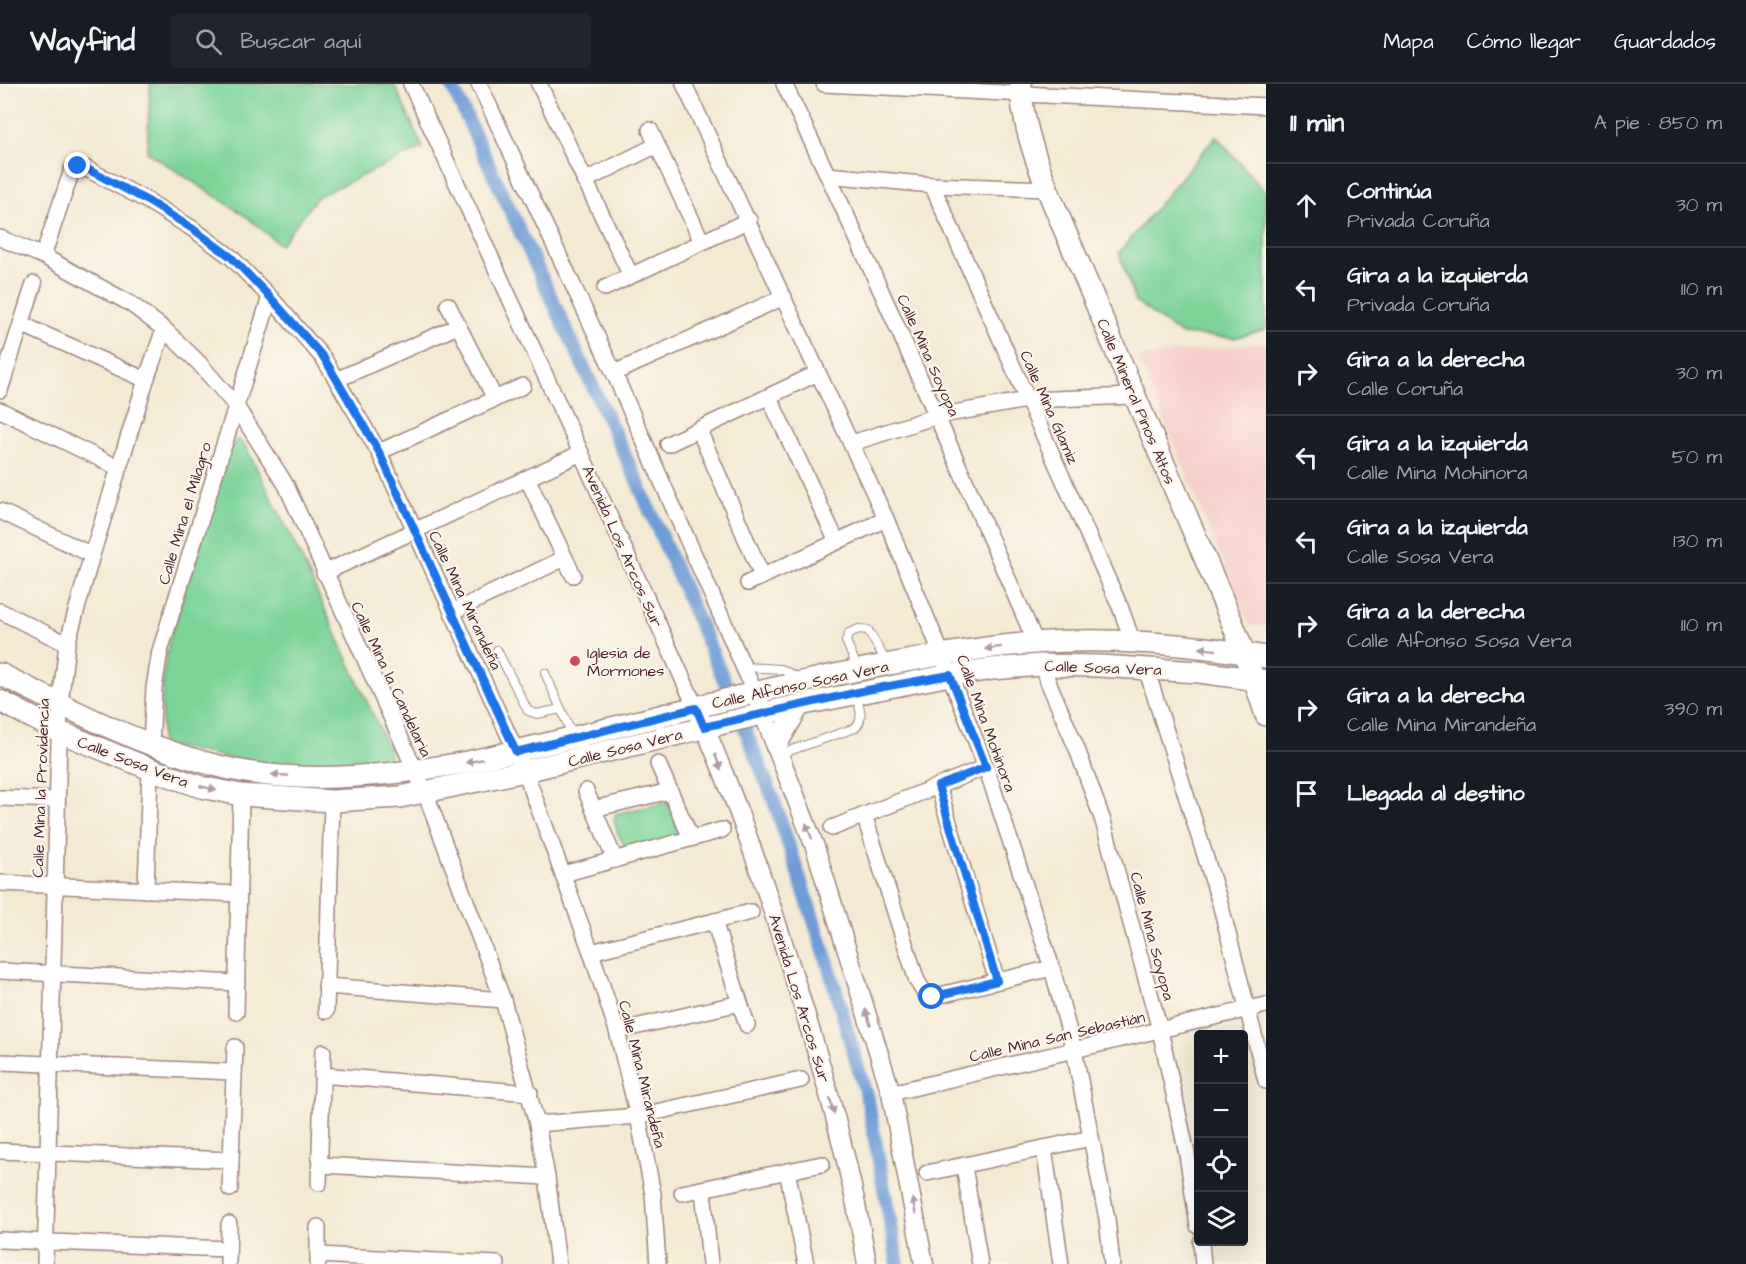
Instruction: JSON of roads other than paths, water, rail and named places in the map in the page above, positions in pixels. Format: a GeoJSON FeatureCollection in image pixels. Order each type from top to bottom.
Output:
{"type":"FeatureCollection","features":[{"type":"Feature","properties":{"kind":"main road","name":"Calle Mineral Pinos Altos"},"geometry":{"type":"LineString","coordinates":[[1021,89],[1034,150],[1048,189],[1134,396],[1256,655],[1266,715]]}},
{"type":"Feature","properties":{"kind":"main road","name":"Calle Alfonso Sosa Vera"},"geometry":{"type":"LineString","coordinates":[[0,674],[151,745],[219,767],[294,776],[366,776],[415,772],[573,738],[700,717],[755,693],[888,664],[942,655],[1036,643],[1133,643],[1256,655]]}},
{"type":"Feature","properties":{"kind":"main road","name":"Calle Sosa Vera"},"geometry":{"type":"LineString","coordinates":[[0,701],[60,732],[201,787],[241,795],[332,801],[400,797],[425,792],[642,744],[700,717],[764,712],[950,675],[1041,665],[1146,668],[1260,680]]}},
{"type":"Feature","properties":{"kind":"main road"},"geometry":{"type":"LineString","coordinates":[[778,750],[799,705]]}},
{"type":"Feature","properties":{"kind":"street","name":"Avenida Los Arcos Sur"},"geometry":{"type":"LineString","coordinates":[[411,84],[700,717],[764,881],[821,1065],[858,1209],[867,1264]]}},
{"type":"Feature","properties":{"kind":"street"},"geometry":{"type":"LineString","coordinates":[[479,84],[614,373],[764,712],[815,847],[891,1094],[924,1264]]}},
{"type":"Feature","properties":{"kind":"street"},"geometry":{"type":"LineString","coordinates":[[539,84],[630,274]]}},
{"type":"Feature","properties":{"kind":"street","name":"Calle Mina Mohinora"},"geometry":{"type":"LineString","coordinates":[[684,84],[886,519],[986,767],[1052,968],[1074,1050],[1107,1218],[1112,1264]]}},
{"type":"Feature","properties":{"kind":"street","name":"Calle Mina Soyopa"},"geometry":{"type":"LineString","coordinates":[[784,84],[828,175],[937,416],[1036,643]]}},
{"type":"Feature","properties":{"kind":"street"},"geometry":{"type":"LineString","coordinates":[[824,84],[1021,89],[1266,106]]}},
{"type":"Feature","properties":{"kind":"street"},"geometry":{"type":"LineString","coordinates":[[650,130],[702,242]]}},
{"type":"Feature","properties":{"kind":"street"},"geometry":{"type":"LineString","coordinates":[[584,181],[657,145]]}},
{"type":"Feature","properties":{"kind":"street","name":"Calle Mina Mirandeña"},"geometry":{"type":"LineString","coordinates":[[43,256],[72,170],[78,166],[83,167],[146,200],[193,229],[231,257],[324,358],[338,379],[379,452],[525,771],[563,874],[617,1031],[638,1116],[653,1194],[658,1264]]}},
{"type":"Feature","properties":{"kind":"street"},"geometry":{"type":"LineString","coordinates":[[828,175],[932,185],[1048,189]]}},
{"type":"Feature","properties":{"kind":"street","name":"Calle Mina Glamiz"},"geometry":{"type":"LineString","coordinates":[[932,185],[1121,609],[1133,643]]}},
{"type":"Feature","properties":{"kind":"street"},"geometry":{"type":"LineString","coordinates":[[605,288],[630,274],[749,220]]}},
{"type":"Feature","properties":{"kind":"street","name":"Calle Mina la Candelaria"},"geometry":{"type":"LineString","coordinates":[[0,238],[43,256],[131,304],[164,328],[199,363],[236,406],[286,485],[425,792],[503,1000],[537,1124],[548,1177],[558,1264]]}},
{"type":"Feature","properties":{"kind":"street"},"geometry":{"type":"LineString","coordinates":[[0,390],[34,284]]}},
{"type":"Feature","properties":{"kind":"street","name":"Calle Mina el Milagro"},"geometry":{"type":"LineString","coordinates":[[151,745],[154,688],[160,651],[270,297]]}},
{"type":"Feature","properties":{"kind":"street"},"geometry":{"type":"LineString","coordinates":[[614,373],[784,297]]}},
{"type":"Feature","properties":{"kind":"street"},"geometry":{"type":"LineString","coordinates":[[448,305],[495,399]]}},
{"type":"Feature","properties":{"kind":"street"},"geometry":{"type":"LineString","coordinates":[[21,324],[146,380]]}},
{"type":"Feature","properties":{"kind":"street"},"geometry":{"type":"LineString","coordinates":[[338,379],[458,326]]}},
{"type":"Feature","properties":{"kind":"street","name":"Calle Mina la Providencia"},"geometry":{"type":"LineString","coordinates":[[45,1264],[60,704],[67,644],[92,555],[164,328]]}},
{"type":"Feature","properties":{"kind":"street"},"geometry":{"type":"LineString","coordinates":[[668,444],[818,374]]}},
{"type":"Feature","properties":{"kind":"street"},"geometry":{"type":"LineString","coordinates":[[379,452],[523,386]]}},
{"type":"Feature","properties":{"kind":"street"},"geometry":{"type":"LineString","coordinates":[[852,443],[937,416],[1027,400],[1134,396]]}},
{"type":"Feature","properties":{"kind":"street"},"geometry":{"type":"LineString","coordinates":[[769,397],[837,542]]}},
{"type":"Feature","properties":{"kind":"street"},"geometry":{"type":"LineString","coordinates":[[0,410],[119,468]]}},
{"type":"Feature","properties":{"kind":"street"},"geometry":{"type":"LineString","coordinates":[[699,430],[762,576]]}},
{"type":"Feature","properties":{"kind":"street"},"geometry":{"type":"LineString","coordinates":[[324,573],[581,453]]}},
{"type":"Feature","properties":{"kind":"street"},"geometry":{"type":"LineString","coordinates":[[527,478],[573,575]]}},
{"type":"Feature","properties":{"kind":"street"},"geometry":{"type":"LineString","coordinates":[[0,511],[92,555]]}},
{"type":"Feature","properties":{"kind":"street"},"geometry":{"type":"LineString","coordinates":[[748,583],[886,519]]}},
{"type":"Feature","properties":{"kind":"street"},"geometry":{"type":"LineString","coordinates":[[452,612],[565,558]]}},
{"type":"Feature","properties":{"kind":"street"},"geometry":{"type":"LineString","coordinates":[[0,611],[67,644]]}},
{"type":"Feature","properties":{"kind":"street","name":"Calle Mina Soyopa"},"geometry":{"type":"LineString","coordinates":[[1041,665],[1077,749],[1103,821],[1160,1030],[1187,1154],[1194,1200]]}},
{"type":"Feature","properties":{"kind":"street"},"geometry":{"type":"LineString","coordinates":[[1146,668],[1220,903],[1266,1081]]}},
{"type":"Feature","properties":{"kind":"street"},"geometry":{"type":"LineString","coordinates":[[658,764],[691,838]]}},
{"type":"Feature","properties":{"kind":"street"},"geometry":{"type":"LineString","coordinates":[[832,828],[986,767]]}},
{"type":"Feature","properties":{"kind":"street"},"geometry":{"type":"LineString","coordinates":[[146,890],[150,769]]}},
{"type":"Feature","properties":{"kind":"street"},"geometry":{"type":"LineString","coordinates":[[938,786],[997,981]]}},
{"type":"Feature","properties":{"kind":"street"},"geometry":{"type":"LineString","coordinates":[[586,791],[615,860]]}},
{"type":"Feature","properties":{"kind":"street"},"geometry":{"type":"LineString","coordinates":[[594,809],[670,791]]}},
{"type":"Feature","properties":{"kind":"street"},"geometry":{"type":"LineString","coordinates":[[236,1012],[241,795]]}},
{"type":"Feature","properties":{"kind":"street"},"geometry":{"type":"LineString","coordinates":[[0,798],[57,800]]}},
{"type":"Feature","properties":{"kind":"street"},"geometry":{"type":"LineString","coordinates":[[326,1011],[332,801]]}},
{"type":"Feature","properties":{"kind":"street"},"geometry":{"type":"LineString","coordinates":[[864,815],[917,981],[924,992],[932,997],[1052,968]]}},
{"type":"Feature","properties":{"kind":"street"},"geometry":{"type":"LineString","coordinates":[[563,874],[722,830]]}},
{"type":"Feature","properties":{"kind":"street"},"geometry":{"type":"LineString","coordinates":[[0,883],[239,894]]}},
{"type":"Feature","properties":{"kind":"street"},"geometry":{"type":"LineString","coordinates":[[591,952],[751,912]]}},
{"type":"Feature","properties":{"kind":"street"},"geometry":{"type":"LineString","coordinates":[[714,921],[747,1025]]}},
{"type":"Feature","properties":{"kind":"street"},"geometry":{"type":"LineString","coordinates":[[0,972],[237,983]]}},
{"type":"Feature","properties":{"kind":"street"},"geometry":{"type":"LineString","coordinates":[[327,986],[503,1000]]}},
{"type":"Feature","properties":{"kind":"street"},"geometry":{"type":"LineString","coordinates":[[617,1031],[740,1003]]}},
{"type":"Feature","properties":{"kind":"street","name":"Calle Mina San Sebastián"},"geometry":{"type":"LineString","coordinates":[[891,1094],[1266,1005]]}},
{"type":"Feature","properties":{"kind":"street"},"geometry":{"type":"LineString","coordinates":[[230,1189],[235,1047]]}},
{"type":"Feature","properties":{"kind":"street"},"geometry":{"type":"LineString","coordinates":[[320,1184],[323,1052]]}},
{"type":"Feature","properties":{"kind":"street"},"geometry":{"type":"LineString","coordinates":[[0,1062],[234,1072]]}},
{"type":"Feature","properties":{"kind":"street"},"geometry":{"type":"LineString","coordinates":[[322,1075],[530,1093]]}},
{"type":"Feature","properties":{"kind":"street"},"geometry":{"type":"LineString","coordinates":[[537,1124],[638,1116],[801,1080]]}},
{"type":"Feature","properties":{"kind":"street"},"geometry":{"type":"LineString","coordinates":[[927,1173],[1091,1138]]}},
{"type":"Feature","properties":{"kind":"street"},"geometry":{"type":"LineString","coordinates":[[1044,1148],[1061,1264]]}},
{"type":"Feature","properties":{"kind":"street"},"geometry":{"type":"LineString","coordinates":[[0,1151],[231,1160]]}},
{"type":"Feature","properties":{"kind":"street"},"geometry":{"type":"LineString","coordinates":[[682,1193],[822,1164]]}},
{"type":"Feature","properties":{"kind":"street"},"geometry":{"type":"LineString","coordinates":[[321,1165],[548,1177]]}},
{"type":"Feature","properties":{"kind":"street"},"geometry":{"type":"LineString","coordinates":[[964,1166],[980,1264]]}},
{"type":"Feature","properties":{"kind":"street"},"geometry":{"type":"LineString","coordinates":[[787,1172],[806,1264]]}},
{"type":"Feature","properties":{"kind":"street"},"geometry":{"type":"LineString","coordinates":[[703,1189],[710,1264]]}},
{"type":"Feature","properties":{"kind":"street"},"geometry":{"type":"LineString","coordinates":[[0,1240],[228,1257],[229,1224]]}},
{"type":"Feature","properties":{"kind":"street"},"geometry":{"type":"LineString","coordinates":[[318,1227],[318,1259],[497,1264]]}},
{"type":"Feature","properties":{"kind":"street"},"geometry":{"type":"LineString","coordinates":[[1201,1246],[1203,1264]]}},
{"type":"Feature","properties":{"kind":"lane"},"geometry":{"type":"LineString","coordinates":[[859,670],[846,640],[849,633],[859,629],[868,630],[888,664]]}},
{"type":"Feature","properties":{"kind":"lane"},"geometry":{"type":"LineString","coordinates":[[497,650],[528,711],[537,714],[561,709]]}},
{"type":"Feature","properties":{"kind":"lane"},"geometry":{"type":"LineString","coordinates":[[744,667],[781,669],[793,673],[805,682]]}},
{"type":"Feature","properties":{"kind":"lane"},"geometry":{"type":"LineString","coordinates":[[545,673],[573,738]]}},
{"type":"Feature","properties":{"kind":"lane"},"geometry":{"type":"LineString","coordinates":[[778,750],[855,728],[861,716],[855,693]]}},
{"type":"Feature","properties":{"kind":"waterway"},"geometry":{"type":"LineString","coordinates":[[451,84],[637,481],[727,687]]}},
{"type":"Feature","properties":{"kind":"waterway"},"geometry":{"type":"LineString","coordinates":[[745,729],[774,801],[827,960],[868,1102],[898,1264]]}},
{"type":"Feature","properties":{"kind":"place","name":"Iglesia de Mormones"},"geometry":{"type":"Point","coordinates":[575,661]}}]}
